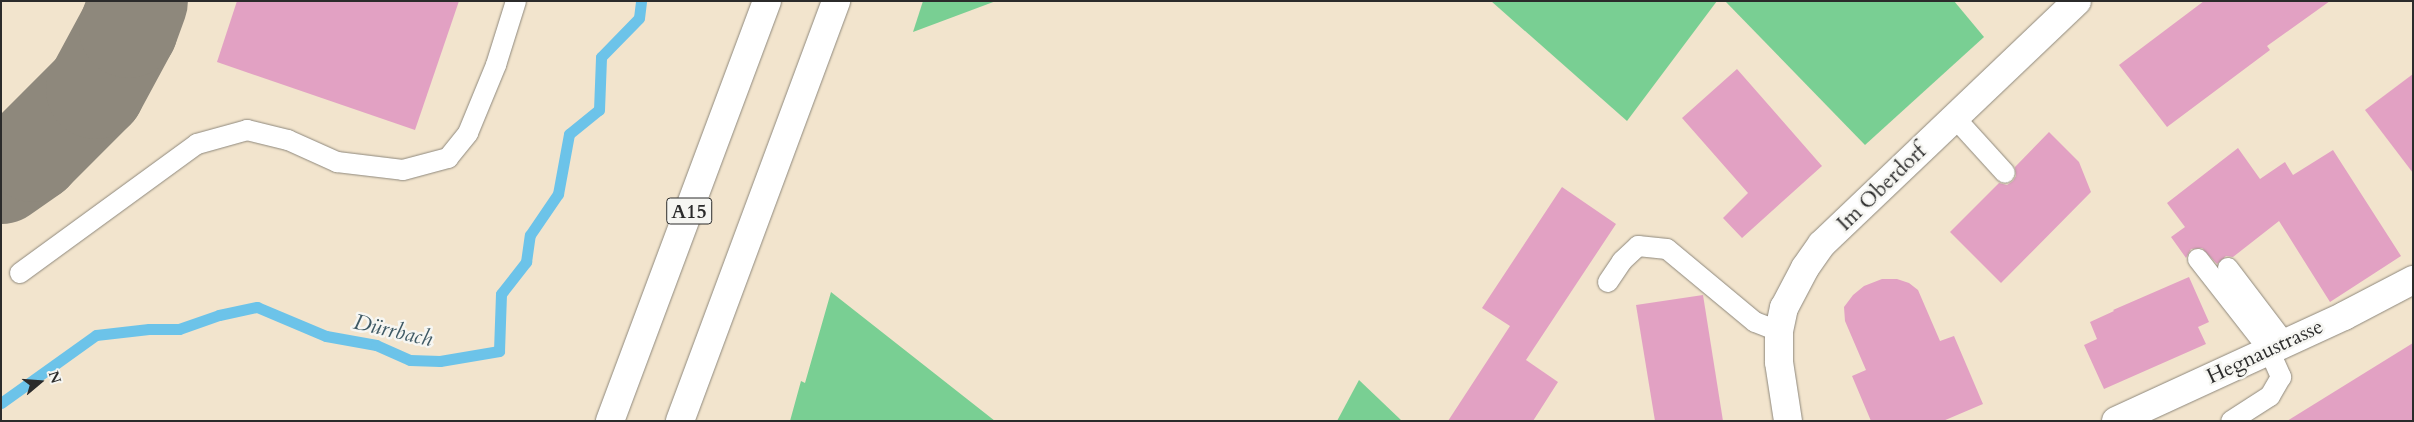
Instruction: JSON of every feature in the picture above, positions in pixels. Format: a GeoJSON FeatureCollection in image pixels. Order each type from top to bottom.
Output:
{"type":"FeatureCollection","features":[{"type":"Feature","properties":{"kind":"main road","name":"A15"},"geometry":{"type":"LineString","coordinates":[[610,421],[767,1]]}},
{"type":"Feature","properties":{"kind":"main road"},"geometry":{"type":"LineString","coordinates":[[680,421],[836,1]]}},
{"type":"Feature","properties":{"kind":"main road","name":"Im Oberdorf"},"geometry":{"type":"LineString","coordinates":[[1788,421],[1779,362],[1779,331],[1789,296],[1822,244],[2077,1]]}},
{"type":"Feature","properties":{"kind":"main road","name":"Hegnaustrasse"},"geometry":{"type":"LineString","coordinates":[[2116,421],[2344,316],[2413,280]]}},
{"type":"Feature","properties":{"kind":"lane"},"geometry":{"type":"LineString","coordinates":[[20,273],[197,144],[246,130],[288,140],[337,162],[403,170],[448,158],[468,133],[496,65],[516,1]]}},
{"type":"Feature","properties":{"kind":"lane"},"geometry":{"type":"LineString","coordinates":[[1955,118],[2005,173]]}},
{"type":"Feature","properties":{"kind":"lane"},"geometry":{"type":"LineString","coordinates":[[1608,282],[1622,261],[1638,246],[1667,249],[1755,322],[1779,331]]}},
{"type":"Feature","properties":{"kind":"lane"},"geometry":{"type":"LineString","coordinates":[[2198,258],[2277,347]]}},
{"type":"Feature","properties":{"kind":"lane"},"geometry":{"type":"LineString","coordinates":[[2228,268],[2277,347],[2281,377],[2270,396],[2231,421]]}},
{"type":"Feature","properties":{"kind":"green space"},"geometry":{"type":"Polygon","coordinates":[[[923,1],[996,1],[913,32],[923,1]]]}},
{"type":"Feature","properties":{"kind":"green space"},"geometry":{"type":"Polygon","coordinates":[[[1491,1],[1717,1],[1627,121],[1491,1]]]}},
{"type":"Feature","properties":{"kind":"green space"},"geometry":{"type":"Polygon","coordinates":[[[1725,1],[1954,1],[1984,37],[1865,145],[1725,1]]]}},
{"type":"Feature","properties":{"kind":"green space"},"geometry":{"type":"Polygon","coordinates":[[[831,292],[995,421],[790,421],[801,381],[805,383],[831,292]]]}},
{"type":"Feature","properties":{"kind":"green space"},"geometry":{"type":"Polygon","coordinates":[[[1359,380],[1402,421],[1337,421],[1359,380]]]}},
{"type":"Feature","properties":{"kind":"building"},"geometry":{"type":"Polygon","coordinates":[[[237,1],[459,1],[415,130],[217,62],[237,1]]]}},
{"type":"Feature","properties":{"kind":"building"},"geometry":{"type":"Polygon","coordinates":[[[2204,1],[2330,1],[2267,46],[2270,50],[2167,127],[2119,65],[2204,1]]]}},
{"type":"Feature","properties":{"kind":"building"},"geometry":{"type":"Polygon","coordinates":[[[1737,69],[1822,166],[1742,238],[1723,218],[1748,193],[1682,118],[1737,69]]]}},
{"type":"Feature","properties":{"kind":"building"},"geometry":{"type":"Polygon","coordinates":[[[2413,74],[2413,173],[2365,110],[2413,74]]]}},
{"type":"Feature","properties":{"kind":"building"},"geometry":{"type":"Polygon","coordinates":[[[2049,132],[2079,162],[2091,192],[2001,283],[1950,232],[1999,183],[2007,185],[2013,181],[2016,176],[2015,167],[2049,132]]]}},
{"type":"Feature","properties":{"kind":"building"},"geometry":{"type":"Polygon","coordinates":[[[2238,148],[2260,179],[2285,162],[2293,175],[2333,150],[2401,256],[2330,302],[2279,221],[2233,257],[2226,256],[2217,264],[2202,248],[2191,249],[2186,258],[2171,237],[2185,227],[2167,203],[2238,148]]]}},
{"type":"Feature","properties":{"kind":"building"},"geometry":{"type":"Polygon","coordinates":[[[1562,187],[1616,224],[1526,360],[1558,382],[1533,421],[1448,421],[1510,326],[1482,308],[1562,187]]]}},
{"type":"Feature","properties":{"kind":"building"},"geometry":{"type":"Polygon","coordinates":[[[2189,277],[2209,322],[2198,327],[2206,344],[2104,389],[2084,345],[2097,339],[2090,322],[2189,277]]]}},
{"type":"Feature","properties":{"kind":"building"},"geometry":{"type":"Polygon","coordinates":[[[1882,279],[1897,279],[1909,283],[1918,290],[1940,341],[1954,336],[1983,404],[1943,421],[1871,421],[1852,376],[1866,370],[1845,321],[1844,307],[1853,295],[1864,286],[1882,279]]]}},
{"type":"Feature","properties":{"kind":"building"},"geometry":{"type":"Polygon","coordinates":[[[1703,295],[1723,421],[1655,421],[1636,305],[1703,295]]]}},
{"type":"Feature","properties":{"kind":"building"},"geometry":{"type":"Polygon","coordinates":[[[2413,343],[2413,421],[2287,421],[2413,343]]]}},
{"type":"Feature","properties":{"kind":"waterway","name":"Dürrbach"},"geometry":{"type":"LineString","coordinates":[[1,403],[96,335],[149,329],[179,329],[219,315],[257,307],[326,336],[376,345],[410,360],[440,361],[499,351],[501,294],[526,262],[530,235],[558,194],[569,134],[599,110],[601,57],[639,18],[641,1]]}},
{"type":"Feature","properties":{"kind":"taxiway"},"geometry":{"type":"LineString","coordinates":[[1,174],[32,152],[95,89],[128,28],[138,1]]}}]}
